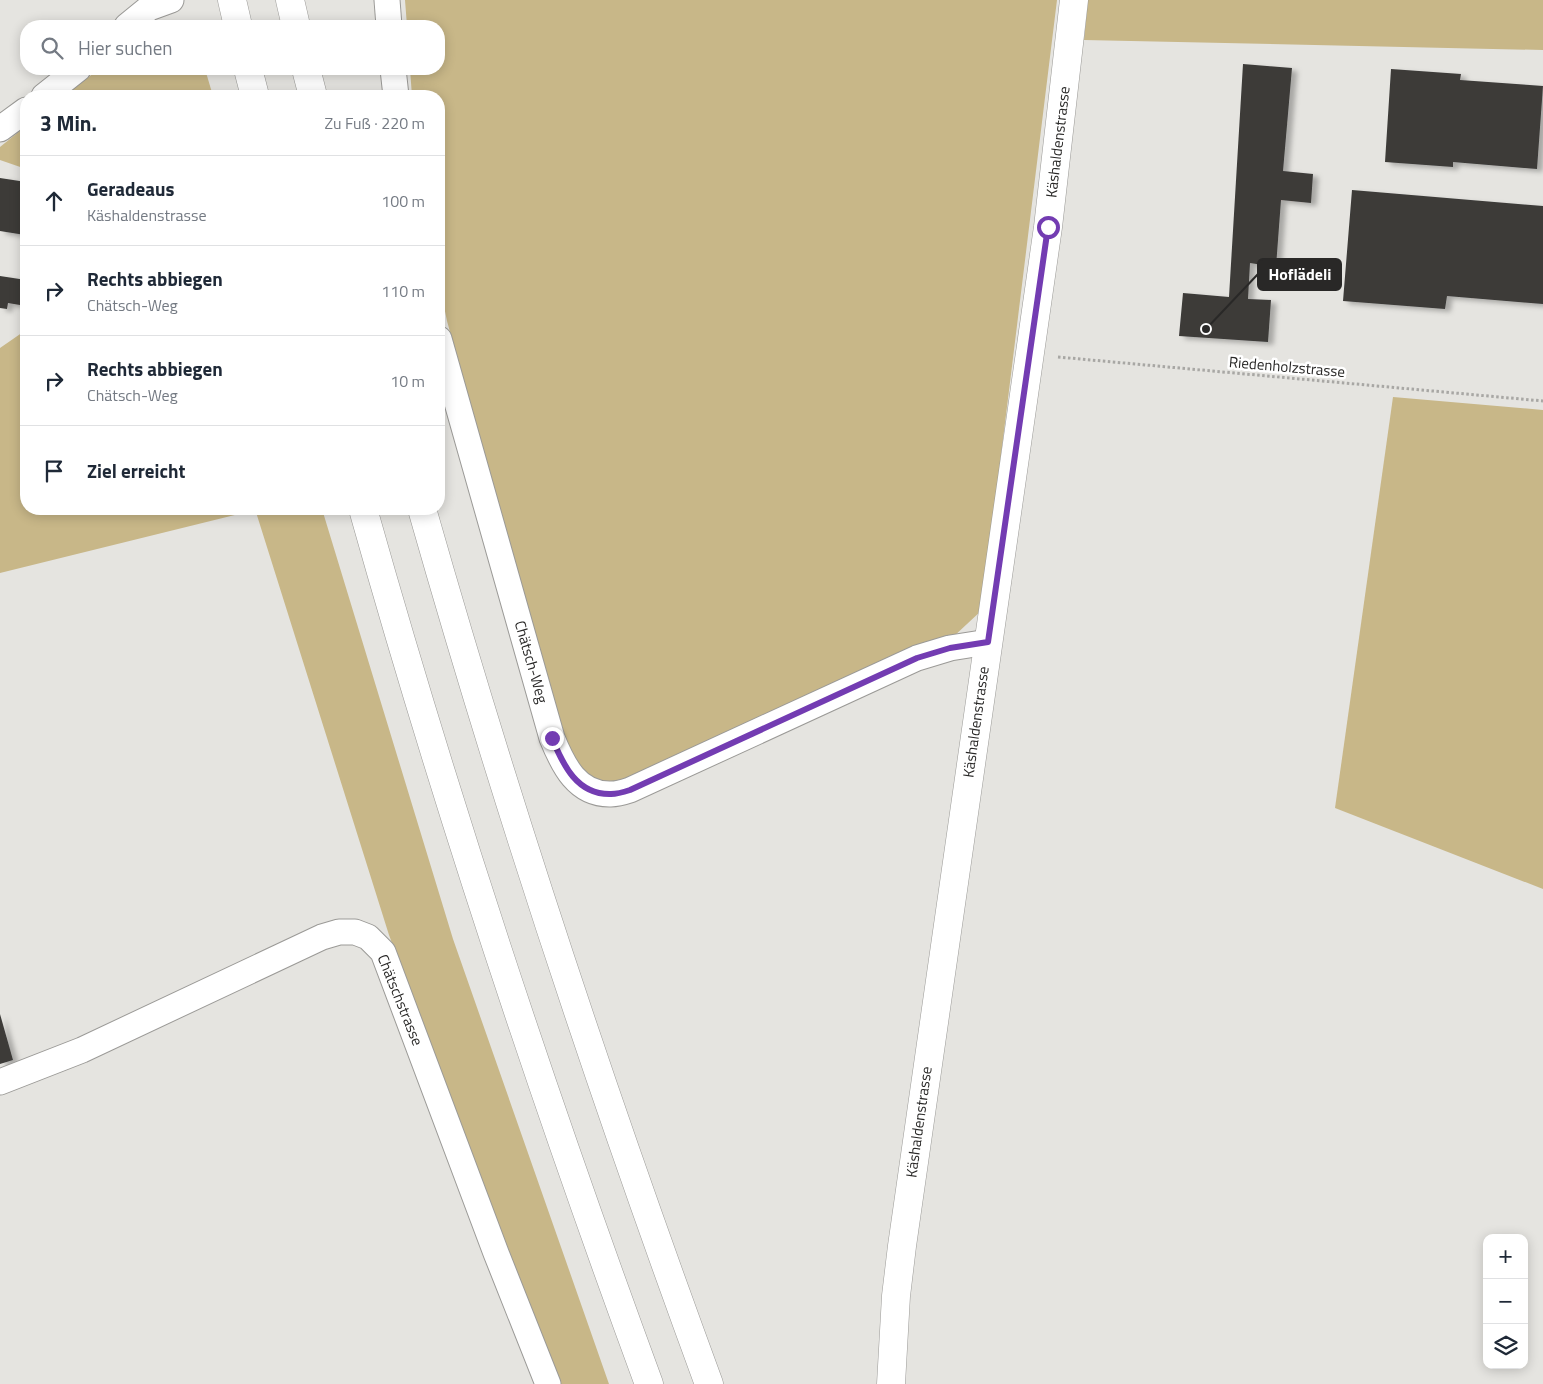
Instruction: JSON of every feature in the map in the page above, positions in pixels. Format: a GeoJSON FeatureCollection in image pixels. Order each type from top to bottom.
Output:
{"type":"FeatureCollection","features":[{"type":"Feature","properties":{"kind":"main road"},"geometry":{"type":"LineString","coordinates":[[232,0],[237,20]]}},
{"type":"Feature","properties":{"kind":"main road"},"geometry":{"type":"LineString","coordinates":[[290,0],[295,20]]}},
{"type":"Feature","properties":{"kind":"main road","name":"Käshaldenstrasse"},"geometry":{"type":"LineString","coordinates":[[891,1384],[896,1296],[904,1228],[1048,227],[1074,0]]}},
{"type":"Feature","properties":{"kind":"main road"},"geometry":{"type":"LineString","coordinates":[[250,75],[253,90]]}},
{"type":"Feature","properties":{"kind":"main road"},"geometry":{"type":"LineString","coordinates":[[308,75],[311,90]]}},
{"type":"Feature","properties":{"kind":"main road"},"geometry":{"type":"LineString","coordinates":[[365,515],[424,715],[511,992],[649,1384]]}},
{"type":"Feature","properties":{"kind":"main road"},"geometry":{"type":"LineString","coordinates":[[424,515],[518,831],[564,973],[616,1126],[709,1384]]}},
{"type":"Feature","properties":{"kind":"street"},"geometry":{"type":"LineString","coordinates":[[387,0],[389,20]]}},
{"type":"Feature","properties":{"kind":"street"},"geometry":{"type":"LineString","coordinates":[[134,20],[149,8],[168,1]]}},
{"type":"Feature","properties":{"kind":"street"},"geometry":{"type":"LineString","coordinates":[[52,90],[70,75]]}},
{"type":"Feature","properties":{"kind":"street"},"geometry":{"type":"LineString","coordinates":[[394,75],[395,90]]}},
{"type":"Feature","properties":{"kind":"street"},"geometry":{"type":"LineString","coordinates":[[0,130],[20,115]]}},
{"type":"Feature","properties":{"kind":"street","name":"Chätsch-Weg"},"geometry":{"type":"LineString","coordinates":[[445,360],[552,738],[562,763],[576,782],[592,791],[611,794],[630,790],[917,658],[950,648],[988,642]]}},
{"type":"Feature","properties":{"kind":"street","name":"Chätschstrasse"},"geometry":{"type":"LineString","coordinates":[[0,1082],[82,1050],[322,937],[339,932],[355,932],[368,937],[383,952],[394,977],[448,1125],[548,1384]]}},
{"type":"Feature","properties":{"kind":"path","name":"Riedenholzstrasse"},"geometry":{"type":"LineString","coordinates":[[1029,354],[1543,401]]}},
{"type":"Feature","properties":{"kind":"shaded area"},"geometry":{"type":"Polygon","coordinates":[[[405,0],[1057,0],[982,610],[952,638],[626,785],[595,782],[567,760],[445,311],[445,90],[412,90],[410,75],[445,75],[445,20],[407,20],[405,0]]]}},
{"type":"Feature","properties":{"kind":"shaded area"},"geometry":{"type":"Polygon","coordinates":[[[1088,0],[1543,0],[1543,50],[1084,40],[1088,0]]]}},
{"type":"Feature","properties":{"kind":"shaded area"},"geometry":{"type":"Polygon","coordinates":[[[91,75],[207,75],[211,90],[72,90],[91,75]]]}},
{"type":"Feature","properties":{"kind":"shaded area"},"geometry":{"type":"Polygon","coordinates":[[[20,131],[20,167],[0,160],[0,147],[20,131]]]}},
{"type":"Feature","properties":{"kind":"shaded area"},"geometry":{"type":"Polygon","coordinates":[[[20,334],[20,515],[235,515],[0,573],[0,348],[20,334]]]}},
{"type":"Feature","properties":{"kind":"shaded area"},"geometry":{"type":"Polygon","coordinates":[[[1393,397],[1543,410],[1543,889],[1335,808],[1393,397]]]}},
{"type":"Feature","properties":{"kind":"shaded area"},"geometry":{"type":"Polygon","coordinates":[[[257,515],[324,515],[453,939],[609,1384],[559,1384],[529,1310],[389,935],[257,515]]]}},
{"type":"Feature","properties":{"kind":"building"},"geometry":{"type":"Polygon","coordinates":[[[1243,64],[1292,68],[1283,171],[1313,174],[1311,203],[1281,200],[1276,267],[1250,263],[1248,299],[1271,300],[1268,342],[1179,336],[1183,293],[1229,297],[1243,64]]]}},
{"type":"Feature","properties":{"kind":"building"},"geometry":{"type":"Polygon","coordinates":[[[1391,69],[1461,74],[1460,80],[1543,86],[1537,169],[1453,162],[1453,167],[1385,162],[1391,69]]]}},
{"type":"Feature","properties":{"kind":"building"},"geometry":{"type":"Polygon","coordinates":[[[0,178],[20,181],[20,234],[0,231],[0,178]]]}},
{"type":"Feature","properties":{"kind":"building"},"geometry":{"type":"Polygon","coordinates":[[[1352,190],[1543,206],[1543,304],[1447,296],[1445,309],[1343,301],[1352,190]]]}},
{"type":"Feature","properties":{"kind":"building"},"geometry":{"type":"Polygon","coordinates":[[[0,276],[20,279],[20,305],[8,303],[7,309],[0,308],[0,276]]]}},
{"type":"Feature","properties":{"kind":"building"},"geometry":{"type":"Polygon","coordinates":[[[0,1014],[13,1060],[0,1064],[0,1014]]]}},
{"type":"Feature","properties":{"kind":"place","name":"Hoflädeli"},"geometry":{"type":"Point","coordinates":[1206,329]}},
{"type":"Feature","properties":{"kind":"route"},"geometry":{"type":"LineString","coordinates":[[552,738],[562,763],[576,782],[592,791],[611,794],[630,790],[917,658],[950,648],[988,642],[1048,227]]}}]}
